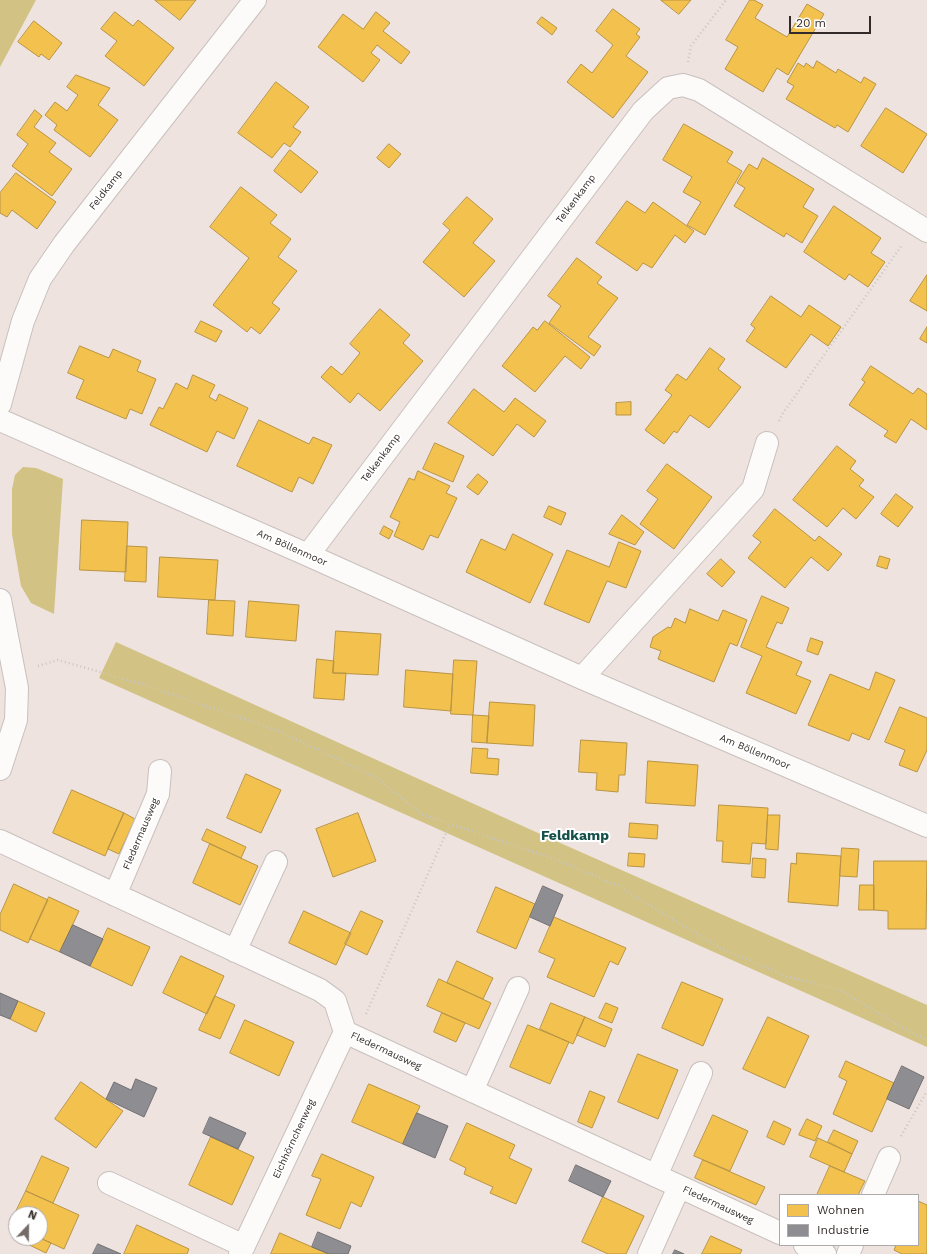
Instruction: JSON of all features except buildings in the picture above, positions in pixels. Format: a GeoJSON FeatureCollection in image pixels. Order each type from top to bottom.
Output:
{"type":"FeatureCollection","features":[{"type":"Feature","properties":{"kind":"street","name":"Feldkamp"},"geometry":{"type":"LineString","coordinates":[[0,404],[24,321],[40,279],[64,244],[255,0]]}},
{"type":"Feature","properties":{"kind":"street"},"geometry":{"type":"LineString","coordinates":[[683,85],[699,90],[922,228]]}},
{"type":"Feature","properties":{"kind":"street","name":"Telkenkamp"},"geometry":{"type":"LineString","coordinates":[[308,555],[643,111],[668,88],[683,85]]}},
{"type":"Feature","properties":{"kind":"street","name":"Am Böllenmoor"},"geometry":{"type":"LineString","coordinates":[[0,420],[308,555],[582,678],[927,826]]}},
{"type":"Feature","properties":{"kind":"street"},"geometry":{"type":"LineString","coordinates":[[582,678],[753,489],[767,443]]}},
{"type":"Feature","properties":{"kind":"street"},"geometry":{"type":"LineString","coordinates":[[0,600],[18,688],[16,720],[0,769]]}},
{"type":"Feature","properties":{"kind":"street","name":"Fledermausweg"},"geometry":{"type":"LineString","coordinates":[[115,895],[158,794],[160,771]]}},
{"type":"Feature","properties":{"kind":"street","name":"Fledermausweg"},"geometry":{"type":"LineString","coordinates":[[0,841],[320,990],[335,1001],[351,1035],[779,1233]]}},
{"type":"Feature","properties":{"kind":"street"},"geometry":{"type":"LineString","coordinates":[[235,951],[276,862]]}},
{"type":"Feature","properties":{"kind":"street"},"geometry":{"type":"LineString","coordinates":[[472,1091],[518,988]]}},
{"type":"Feature","properties":{"kind":"street","name":"Eichhörnchenweg"},"geometry":{"type":"LineString","coordinates":[[109,1183],[242,1250],[351,1035]]}},
{"type":"Feature","properties":{"kind":"street"},"geometry":{"type":"LineString","coordinates":[[656,1176],[701,1073]]}},
{"type":"Feature","properties":{"kind":"street"},"geometry":{"type":"LineString","coordinates":[[873,1194],[889,1158]]}},
{"type":"Feature","properties":{"kind":"street"},"geometry":{"type":"LineString","coordinates":[[649,1254],[679,1187]]}},
{"type":"Feature","properties":{"kind":"street"},"geometry":{"type":"LineString","coordinates":[[807,1246],[825,1254]]}},
{"type":"Feature","properties":{"kind":"path"},"geometry":{"type":"LineString","coordinates":[[683,85],[691,46],[726,0]]}},
{"type":"Feature","properties":{"kind":"path"},"geometry":{"type":"LineString","coordinates":[[767,443],[783,413],[922,228]]}},
{"type":"Feature","properties":{"kind":"path"},"geometry":{"type":"LineString","coordinates":[[15,674],[58,660],[142,684],[272,728],[379,780],[421,814],[560,861],[618,886],[722,949],[786,976],[840,990],[903,1028],[927,1040]]}},
{"type":"Feature","properties":{"kind":"path"},"geometry":{"type":"LineString","coordinates":[[351,1035],[450,824]]}},
{"type":"Feature","properties":{"kind":"path"},"geometry":{"type":"LineString","coordinates":[[889,1158],[927,1091]]}},
{"type":"Feature","properties":{"kind":"shaded area"},"geometry":{"type":"Polygon","coordinates":[[[0,0],[36,0],[0,67],[0,0]]]}},
{"type":"Feature","properties":{"kind":"shaded area"},"geometry":{"type":"Polygon","coordinates":[[[23,467],[36,468],[63,479],[54,614],[31,603],[21,586],[12,534],[12,489],[15,475],[23,467]]]}},
{"type":"Feature","properties":{"kind":"shaded area"},"geometry":{"type":"Polygon","coordinates":[[[116,642],[558,842],[927,1005],[927,1047],[99,678],[116,642]]]}},
{"type":"Feature","properties":{"kind":"district","name":"Feldkamp"},"geometry":{"type":"Point","coordinates":[575,836]}}]}
